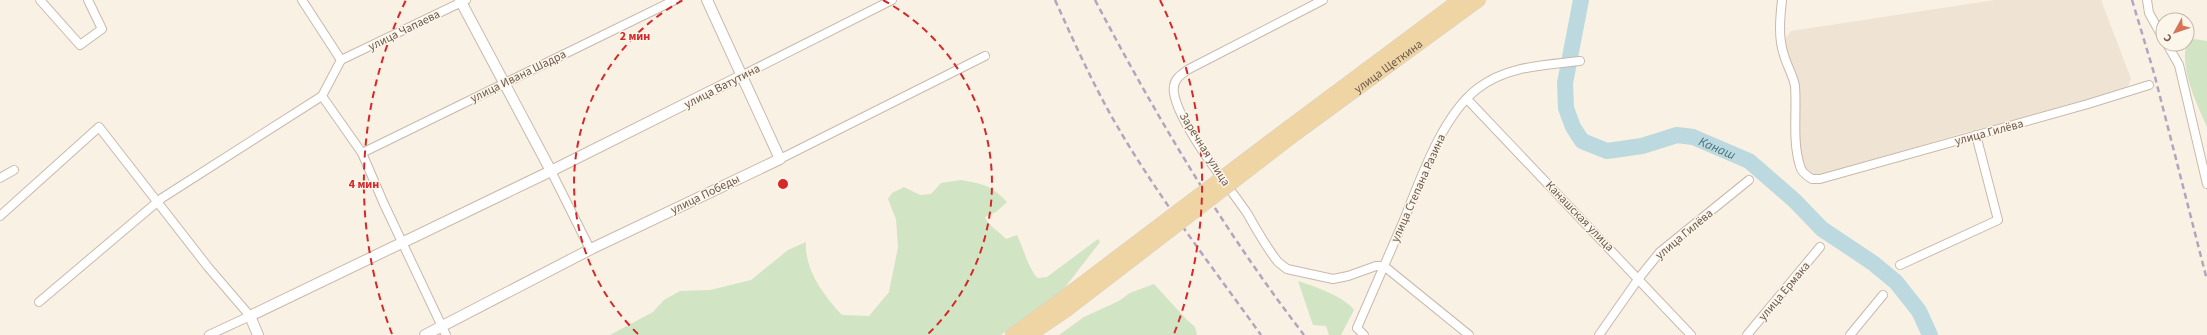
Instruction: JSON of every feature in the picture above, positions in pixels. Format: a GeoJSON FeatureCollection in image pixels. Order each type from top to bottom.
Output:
{"type":"FeatureCollection","features":[{"type":"Feature","properties":{"kind":"main road"},"geometry":{"type":"LineString","coordinates":[[1030,335],[1063,305],[1293,130],[1459,0]]}},
{"type":"Feature","properties":{"kind":"main road","name":"улица Щеткина"},"geometry":{"type":"LineString","coordinates":[[1293,130],[1479,0]]}},
{"type":"Feature","properties":{"kind":"main road"},"geometry":{"type":"LineString","coordinates":[[1012,335],[1063,305]]}},
{"type":"Feature","properties":{"kind":"street"},"geometry":{"type":"LineString","coordinates":[[40,0],[80,45],[102,29],[88,0]]}},
{"type":"Feature","properties":{"kind":"street"},"geometry":{"type":"LineString","coordinates":[[39,302],[157,202],[322,96],[341,60],[302,0]]}},
{"type":"Feature","properties":{"kind":"street","name":"улица Ивана Шадра"},"geometry":{"type":"LineString","coordinates":[[362,153],[675,0]]}},
{"type":"Feature","properties":{"kind":"street"},"geometry":{"type":"LineString","coordinates":[[707,0],[780,159]]}},
{"type":"Feature","properties":{"kind":"street","name":"улица Ватутина"},"geometry":{"type":"LineString","coordinates":[[250,316],[551,171],[892,0]]}},
{"type":"Feature","properties":{"kind":"street","name":"Заречная улица"},"geometry":{"type":"LineString","coordinates":[[1323,0],[1189,68],[1178,76],[1174,84],[1174,92],[1177,105],[1196,139],[1278,262],[1287,269],[1334,279],[1376,266],[1384,266]]}},
{"type":"Feature","properties":{"kind":"street","name":"улица Гилёва"},"geometry":{"type":"LineString","coordinates":[[1782,0],[1780,25],[1783,54],[1794,84],[1796,102],[1795,140],[1800,168],[1812,179],[1828,176],[1976,135],[2148,85]]}},
{"type":"Feature","properties":{"kind":"street"},"geometry":{"type":"LineString","coordinates":[[2147,0],[2149,13],[2155,24]]}},
{"type":"Feature","properties":{"kind":"street"},"geometry":{"type":"LineString","coordinates":[[462,1],[590,249]]}},
{"type":"Feature","properties":{"kind":"street","name":"улица Чапаева"},"geometry":{"type":"LineString","coordinates":[[341,60],[462,1]]}},
{"type":"Feature","properties":{"kind":"street"},"geometry":{"type":"LineString","coordinates":[[2172,52],[2179,65],[2207,184]]}},
{"type":"Feature","properties":{"kind":"street","name":"улица Победы"},"geometry":{"type":"LineString","coordinates":[[425,335],[444,331],[590,249],[780,159],[985,56]]}},
{"type":"Feature","properties":{"kind":"street","name":"улица Степана Разина"},"geometry":{"type":"LineString","coordinates":[[1364,335],[1357,328],[1428,162],[1446,126],[1467,99],[1477,88],[1502,75],[1528,66],[1580,61]]}},
{"type":"Feature","properties":{"kind":"street"},"geometry":{"type":"LineString","coordinates":[[322,96],[362,153],[384,204],[404,242],[444,331]]}},
{"type":"Feature","properties":{"kind":"street","name":"Канашская улица"},"geometry":{"type":"LineString","coordinates":[[1467,99],[1639,278],[1691,335]]}},
{"type":"Feature","properties":{"kind":"street"},"geometry":{"type":"LineString","coordinates":[[0,216],[99,127],[208,267],[250,316],[258,335]]}},
{"type":"Feature","properties":{"kind":"street"},"geometry":{"type":"LineString","coordinates":[[1900,265],[1998,220],[1976,135]]}},
{"type":"Feature","properties":{"kind":"street"},"geometry":{"type":"LineString","coordinates":[[0,178],[14,170]]}},
{"type":"Feature","properties":{"kind":"street","name":"улица Гилёва"},"geometry":{"type":"LineString","coordinates":[[1599,335],[1639,278],[1660,252],[1750,180]]}},
{"type":"Feature","properties":{"kind":"street","name":"улица Ермака"},"geometry":{"type":"LineString","coordinates":[[1747,335],[1820,247]]}},
{"type":"Feature","properties":{"kind":"street"},"geometry":{"type":"LineString","coordinates":[[1384,266],[1469,335]]}},
{"type":"Feature","properties":{"kind":"street"},"geometry":{"type":"LineString","coordinates":[[1850,335],[1883,294]]}},
{"type":"Feature","properties":{"kind":"street"},"geometry":{"type":"LineString","coordinates":[[208,335],[250,316]]}},
{"type":"Feature","properties":{"kind":"shaded area"},"geometry":{"type":"Polygon","coordinates":[[[1995,0],[2101,0],[2131,79],[2128,86],[2122,90],[2034,116],[1970,131],[1818,176],[1810,175],[1803,167],[1799,155],[1800,86],[1785,53],[1785,39],[1791,31],[1995,0]]]}},
{"type":"Feature","properties":{"kind":"green space"},"geometry":{"type":"Polygon","coordinates":[[[2195,39],[2207,41],[2207,127],[2190,84],[2185,62],[2185,52],[2195,52],[2195,39]]]}},
{"type":"Feature","properties":{"kind":"green space"},"geometry":{"type":"Polygon","coordinates":[[[961,180],[986,186],[996,192],[1007,202],[996,212],[985,217],[1006,239],[1017,235],[1028,263],[1037,278],[1047,277],[1098,239],[1100,242],[1059,295],[1001,335],[610,335],[653,312],[664,300],[680,291],[710,290],[751,280],[788,250],[806,242],[808,262],[816,282],[835,308],[842,315],[869,316],[889,292],[898,247],[896,219],[888,199],[892,193],[904,187],[920,195],[931,194],[941,183],[961,180]]]}},
{"type":"Feature","properties":{"kind":"green space"},"geometry":{"type":"Polygon","coordinates":[[[1298,281],[1337,296],[1350,305],[1354,310],[1341,335],[1329,335],[1326,326],[1313,325],[1298,281]]]}},
{"type":"Feature","properties":{"kind":"green space"},"geometry":{"type":"Polygon","coordinates":[[[1154,284],[1195,327],[1197,335],[1059,335],[1084,317],[1119,301],[1130,293],[1154,284]]]}},
{"type":"Feature","properties":{"kind":"waterway","name":"Канаш"},"geometry":{"type":"LineString","coordinates":[[1581,0],[1565,83],[1566,108],[1573,127],[1582,141],[1607,151],[1642,146],[1677,135],[1693,137],[1749,161],[1795,201],[1822,229],[1873,263],[1896,282],[1919,311],[1930,335]]}},
{"type":"Feature","properties":{"kind":"railway"},"geometry":{"type":"LineString","coordinates":[[1055,0],[1102,99],[1120,131],[1188,234],[1261,335]]}},
{"type":"Feature","properties":{"kind":"railway"},"geometry":{"type":"LineString","coordinates":[[1095,0],[1142,87],[1192,172],[1246,255],[1304,335]]}},
{"type":"Feature","properties":{"kind":"railway"},"geometry":{"type":"LineString","coordinates":[[2132,0],[2154,73],[2207,280]]}}]}
